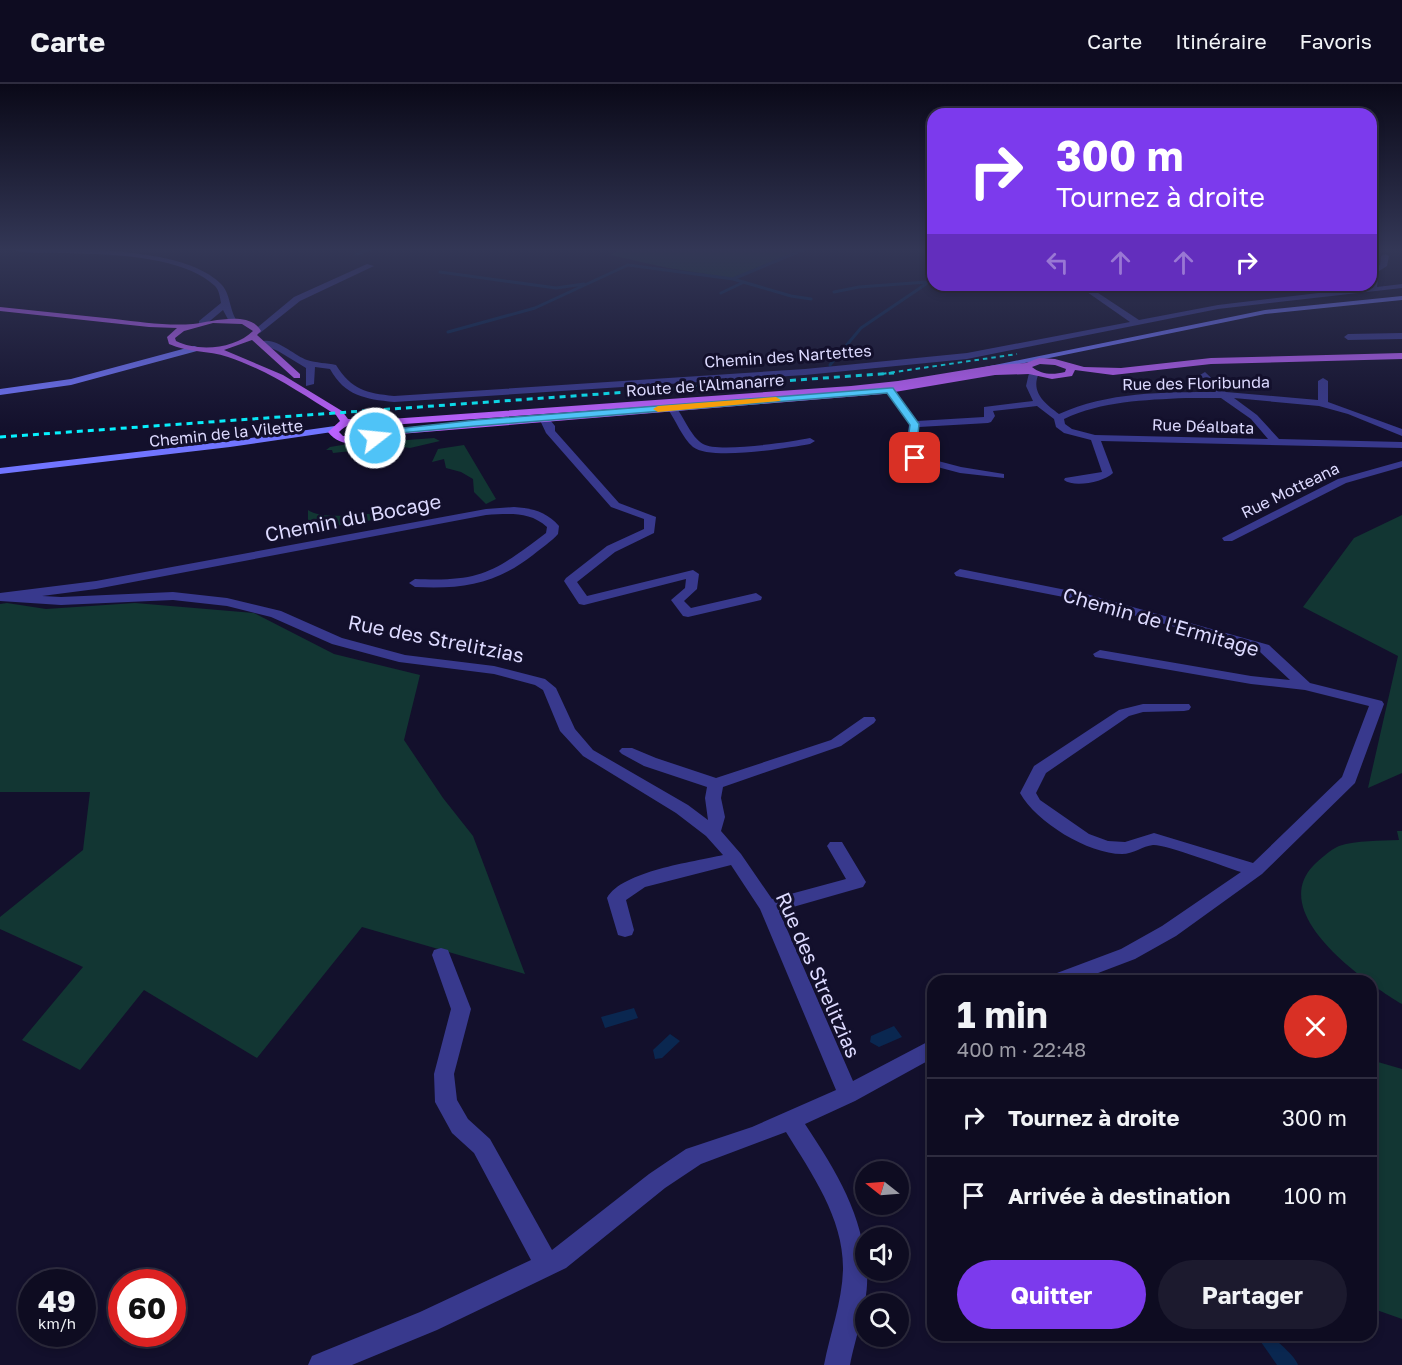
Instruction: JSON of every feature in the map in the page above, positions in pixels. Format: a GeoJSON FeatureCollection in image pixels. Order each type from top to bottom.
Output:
{"type":"FeatureCollection","features":[{"type":"Feature","properties":{"kind":"main road"},"geometry":{"type":"LineString","coordinates":[[957,374],[1265,312],[1297,309]]}},
{"type":"Feature","properties":{"kind":"main road"},"geometry":{"type":"LineString","coordinates":[[0,311],[142,325],[190,326]]}},
{"type":"Feature","properties":{"kind":"main road"},"geometry":{"type":"LineString","coordinates":[[0,311],[161,332],[184,347],[194,349]]}},
{"type":"Feature","properties":{"kind":"main road"},"geometry":{"type":"LineString","coordinates":[[0,390],[43,384],[109,370],[149,357],[171,340],[174,333],[190,326],[202,323],[243,322],[251,324],[263,343],[289,370],[365,419],[385,428],[375,438],[359,441],[338,430]]}},
{"type":"Feature","properties":{"kind":"main road"},"geometry":{"type":"LineString","coordinates":[[0,390],[71,382],[194,349],[237,344],[255,333]]}},
{"type":"Feature","properties":{"kind":"main road"},"geometry":{"type":"LineString","coordinates":[[211,348],[262,365],[339,412],[345,421],[338,430]]}},
{"type":"Feature","properties":{"kind":"main road"},"geometry":{"type":"LineString","coordinates":[[1059,377],[1071,372],[1067,366],[1067,356],[1076,349]]}},
{"type":"Feature","properties":{"kind":"main road"},"geometry":{"type":"LineString","coordinates":[[1044,361],[1063,352]]}},
{"type":"Feature","properties":{"kind":"main road"},"geometry":{"type":"LineString","coordinates":[[1120,371],[1067,366],[1044,361],[1035,362],[1031,370],[1046,376],[1059,377],[1120,371],[1211,362],[1402,356]]}},
{"type":"Feature","properties":{"kind":"main road","name":"Route de l'Almanarre"},"geometry":{"type":"LineString","coordinates":[[385,428],[851,388],[957,374],[1031,370]]}},
{"type":"Feature","properties":{"kind":"main road","name":"Route de l'Almanarre"},"geometry":{"type":"LineString","coordinates":[[385,428],[544,418],[890,390],[995,372],[1031,370]]}},
{"type":"Feature","properties":{"kind":"main road"},"geometry":{"type":"LineString","coordinates":[[338,430],[365,419]]}},
{"type":"Feature","properties":{"kind":"main road","name":"Chemin de la Vilette"},"geometry":{"type":"LineString","coordinates":[[0,471],[118,458],[169,456],[285,441],[338,430]]}},
{"type":"Feature","properties":{"kind":"street"},"geometry":{"type":"LineString","coordinates":[[202,323],[219,309]]}},
{"type":"Feature","properties":{"kind":"street"},"geometry":{"type":"LineString","coordinates":[[226,309],[233,321]]}},
{"type":"Feature","properties":{"kind":"street"},"geometry":{"type":"LineString","coordinates":[[1116,309],[1136,322]]}},
{"type":"Feature","properties":{"kind":"street","name":"Chemin des Nartettes"},"geometry":{"type":"LineString","coordinates":[[308,366],[335,368],[344,385],[367,396],[394,399],[437,398],[678,379],[805,372],[940,359],[1211,309]]}},
{"type":"Feature","properties":{"kind":"street"},"geometry":{"type":"LineString","coordinates":[[243,322],[267,317],[284,310]]}},
{"type":"Feature","properties":{"kind":"street"},"geometry":{"type":"LineString","coordinates":[[255,333],[284,310]]}},
{"type":"Feature","properties":{"kind":"street"},"geometry":{"type":"LineString","coordinates":[[1348,337],[1402,336]]}},
{"type":"Feature","properties":{"kind":"street"},"geometry":{"type":"LineString","coordinates":[[263,343],[308,366],[309,384]]}},
{"type":"Feature","properties":{"kind":"street"},"geometry":{"type":"LineString","coordinates":[[914,424],[988,420],[990,416],[987,409],[1037,403],[1030,384],[1031,370]]}},
{"type":"Feature","properties":{"kind":"street"},"geometry":{"type":"LineString","coordinates":[[1205,375],[1224,395],[1254,417],[1276,443]]}},
{"type":"Feature","properties":{"kind":"street"},"geometry":{"type":"LineString","coordinates":[[1030,384],[1046,376]]}},
{"type":"Feature","properties":{"kind":"street"},"geometry":{"type":"LineString","coordinates":[[1323,381],[1323,404]]}},
{"type":"Feature","properties":{"kind":"street"},"geometry":{"type":"LineString","coordinates":[[890,390],[914,424],[911,455],[960,470],[1000,476]]}},
{"type":"Feature","properties":{"kind":"street","name":"Rue des Floribunda"},"geometry":{"type":"LineString","coordinates":[[1059,418],[1082,406],[1106,401],[1267,395],[1323,404],[1402,433]]}},
{"type":"Feature","properties":{"kind":"street","name":"Rue Déalbata"},"geometry":{"type":"LineString","coordinates":[[1037,403],[1059,418],[1060,425],[1068,431],[1095,438],[1402,446]]}},
{"type":"Feature","properties":{"kind":"street"},"geometry":{"type":"LineString","coordinates":[[672,408],[698,446],[706,450],[726,451],[810,441]]}},
{"type":"Feature","properties":{"kind":"street"},"geometry":{"type":"LineString","coordinates":[[544,418],[550,426],[550,431],[615,505],[650,517],[650,531],[611,549],[570,581],[584,601],[693,574],[691,590],[677,600],[688,612],[756,597]]}},
{"type":"Feature","properties":{"kind":"street"},"geometry":{"type":"LineString","coordinates":[[1069,480],[1102,477],[1108,473],[1095,438]]}},
{"type":"Feature","properties":{"kind":"street","name":"Rue Motteana"},"geometry":{"type":"LineString","coordinates":[[1228,538],[1342,481],[1402,464]]}},
{"type":"Feature","properties":{"kind":"street","name":"Chemin du Bocage"},"geometry":{"type":"LineString","coordinates":[[7,597],[131,579],[486,512],[530,512],[543,516],[553,526],[552,534],[509,565],[486,578],[447,585],[416,583]]}},
{"type":"Feature","properties":{"kind":"street","name":"Chemin de l'Ermitage"},"geometry":{"type":"LineString","coordinates":[[960,573],[1086,598],[1264,648],[1305,686],[1377,704],[1349,779],[1257,870],[1168,931],[1128,954],[1072,975]]}},
{"type":"Feature","properties":{"kind":"street","name":"Rue des Strelitzias"},"geometry":{"type":"LineString","coordinates":[[7,597],[61,601],[173,596],[227,602],[276,614],[337,641],[404,658],[494,670],[540,682],[549,688],[568,731],[588,753],[682,809],[712,832],[735,858],[768,907],[848,1094]]}},
{"type":"Feature","properties":{"kind":"street"},"geometry":{"type":"LineString","coordinates":[[1100,654],[1251,680],[1305,686]]}},
{"type":"Feature","properties":{"kind":"street"},"geometry":{"type":"LineString","coordinates":[[1184,707],[1143,708],[1124,713],[1040,771],[1028,793],[1034,804],[1083,838],[1106,847],[1125,848],[1154,839],[1257,870]]}},
{"type":"Feature","properties":{"kind":"street"},"geometry":{"type":"LineString","coordinates":[[627,751],[650,762],[716,784],[836,743],[869,720]]}},
{"type":"Feature","properties":{"kind":"street"},"geometry":{"type":"LineString","coordinates":[[712,832],[717,817],[713,798],[716,784]]}},
{"type":"Feature","properties":{"kind":"street"},"geometry":{"type":"LineString","coordinates":[[768,907],[857,882],[836,846]]}},
{"type":"Feature","properties":{"kind":"street"},"geometry":{"type":"LineString","coordinates":[[625,930],[616,898],[639,882],[735,858]]}},
{"type":"Feature","properties":{"kind":"street"},"geometry":{"type":"LineString","coordinates":[[441,955],[461,1009],[444,1074],[446,1102],[459,1126],[482,1146],[547,1265]]}},
{"type":"Feature","properties":{"kind":"street"},"geometry":{"type":"LineString","coordinates":[[321,1365],[428,1321],[558,1260],[647,1188],[694,1156],[757,1135],[848,1094],[927,1051]]}},
{"type":"Feature","properties":{"kind":"street"},"geometry":{"type":"LineString","coordinates":[[790,1120],[812,1153],[850,1226],[855,1270],[837,1365]]}},
{"type":"Feature","properties":{"kind":"green space"},"geometry":{"type":"Polygon","coordinates":[[[434,438],[440,441],[410,448],[396,446],[333,453],[332,450],[326,450],[342,445],[434,438]]]}},
{"type":"Feature","properties":{"kind":"green space"},"geometry":{"type":"Polygon","coordinates":[[[464,445],[496,499],[486,504],[474,492],[473,479],[461,472],[446,468],[444,459],[432,462],[438,449],[464,445]]]}},
{"type":"Feature","properties":{"kind":"green space"},"geometry":{"type":"Polygon","coordinates":[[[427,505],[425,509],[352,524],[308,525],[308,510],[331,516],[348,516],[427,505]]]}},
{"type":"Feature","properties":{"kind":"green space"},"geometry":{"type":"Polygon","coordinates":[[[1402,515],[1402,773],[1368,788],[1398,656],[1303,607],[1354,538],[1402,515]]]}},
{"type":"Feature","properties":{"kind":"green space"},"geometry":{"type":"Polygon","coordinates":[[[135,603],[254,613],[334,654],[420,675],[404,740],[443,798],[473,836],[525,974],[362,927],[257,1058],[144,990],[80,1070],[22,1040],[83,967],[0,929],[0,917],[83,850],[90,792],[0,792],[0,604],[46,609],[135,603]]]}},
{"type":"Feature","properties":{"kind":"green space"},"geometry":{"type":"Polygon","coordinates":[[[1397,831],[1402,831],[1402,1004],[1377,987],[1377,975],[1360,975],[1327,946],[1312,926],[1303,905],[1302,885],[1313,866],[1339,846],[1369,841],[1399,840],[1397,831]]]}},
{"type":"Feature","properties":{"kind":"green space"},"geometry":{"type":"Polygon","coordinates":[[[1377,1062],[1402,1069],[1402,1319],[1377,1310],[1377,1062]]]}},
{"type":"Feature","properties":{"kind":"water"},"geometry":{"type":"Polygon","coordinates":[[[634,1008],[638,1018],[605,1028],[601,1017],[634,1008]]]}},
{"type":"Feature","properties":{"kind":"water"},"geometry":{"type":"Polygon","coordinates":[[[894,1026],[902,1037],[879,1047],[870,1042],[871,1036],[894,1026]]]}},
{"type":"Feature","properties":{"kind":"water"},"geometry":{"type":"Polygon","coordinates":[[[670,1034],[680,1041],[662,1058],[655,1059],[653,1050],[670,1034]]]}},
{"type":"Feature","properties":{"kind":"water"},"geometry":{"type":"Polygon","coordinates":[[[1276,1341],[1298,1365],[1277,1365],[1261,1342],[1276,1341]]]}},
{"type":"Feature","properties":{"kind":"waterway"},"geometry":{"type":"LineString","coordinates":[[448,332],[532,309]]}},
{"type":"Feature","properties":{"kind":"waterway"},"geometry":{"type":"LineString","coordinates":[[830,365],[861,328],[889,309]]}},
{"type":"Feature","properties":{"kind":"railway"},"geometry":{"type":"LineString","coordinates":[[884,374],[1017,354]]}},
{"type":"Feature","properties":{"kind":"railway"},"geometry":{"type":"LineString","coordinates":[[884,374],[894,373]]}},
{"type":"Feature","properties":{"kind":"railway"},"geometry":{"type":"LineString","coordinates":[[0,437],[884,374]]}},
{"type":"Feature","properties":{"kind":"slow traffic"},"geometry":{"type":"LineString","coordinates":[[658,409],[776,400]]}},
{"type":"Feature","properties":{"kind":"route"},"geometry":{"type":"LineString","coordinates":[[375,438],[386,433],[476,423],[890,390],[914,424],[911,455],[915,458]]}}]}
